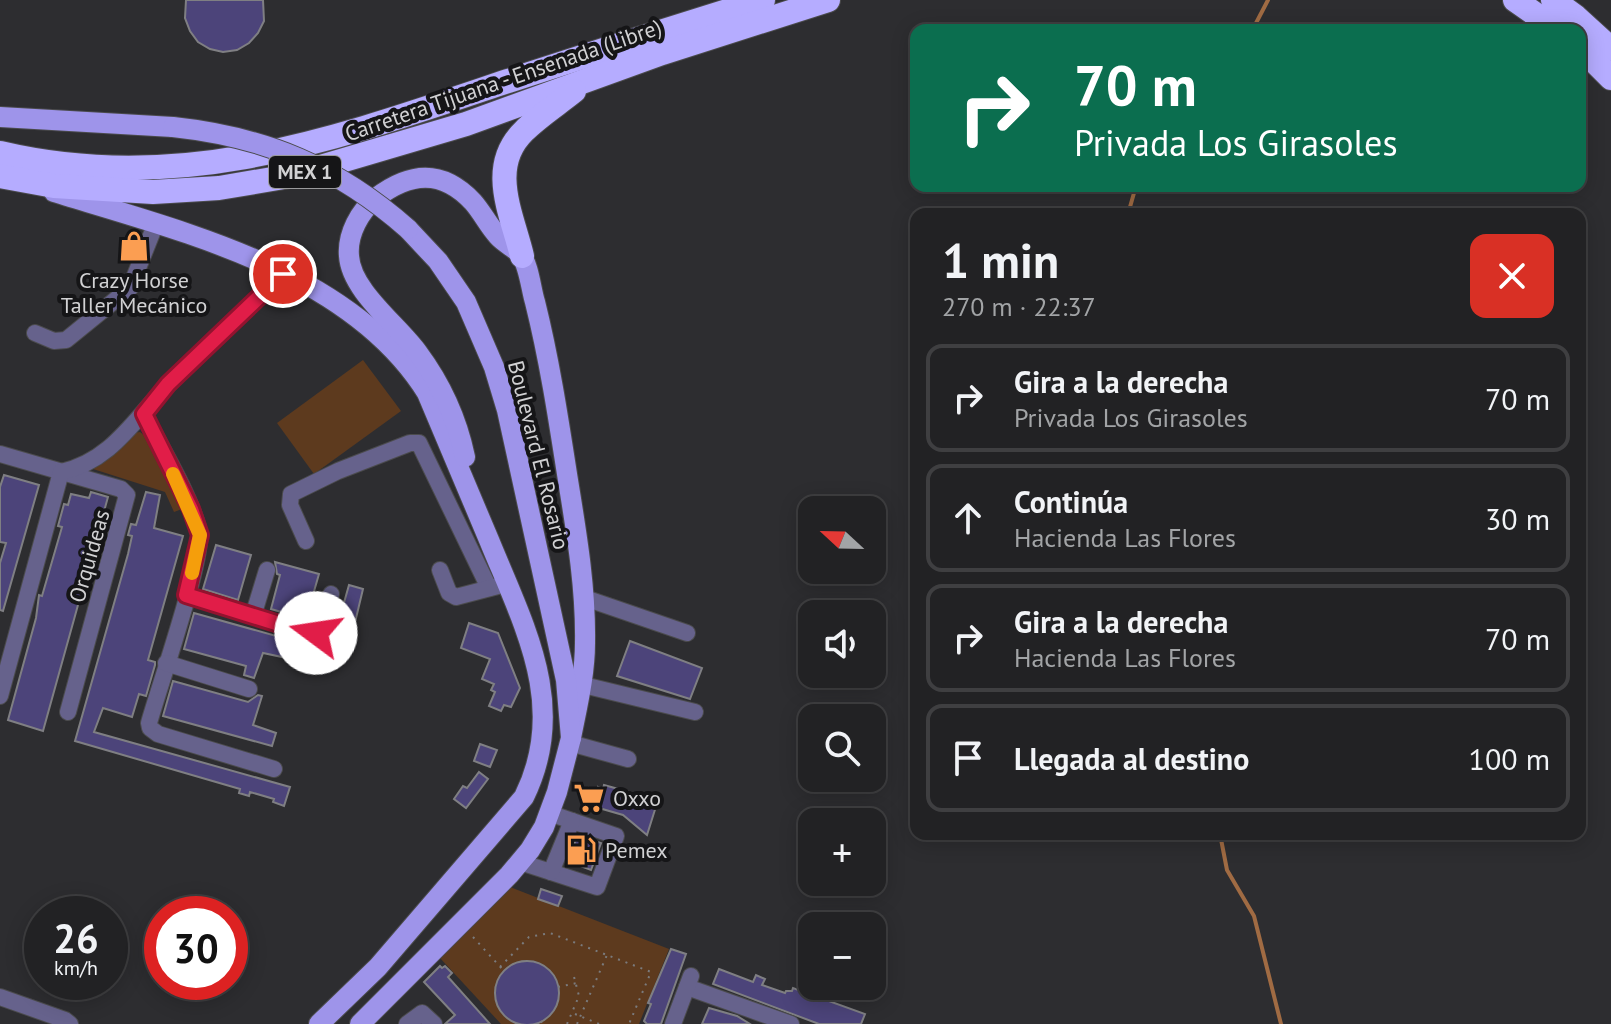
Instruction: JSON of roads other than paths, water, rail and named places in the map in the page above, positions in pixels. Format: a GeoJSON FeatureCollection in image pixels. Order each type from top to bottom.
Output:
{"type":"FeatureCollection","features":[{"type":"Feature","properties":{"kind":"highway","name":"Carretera Tijuana - Ensenada (Libre)"},"geometry":{"type":"LineString","coordinates":[[0,153],[77,166],[144,169],[210,163],[282,151],[338,136],[763,0]]}},
{"type":"Feature","properties":{"kind":"highway","name":"Carretera Tijuana - Ensenada (Libre)"},"geometry":{"type":"LineString","coordinates":[[4,177],[68,188],[153,192],[252,184],[304,173],[431,135],[828,0]]}},
{"type":"Feature","properties":{"kind":"highway"},"geometry":{"type":"LineString","coordinates":[[1515,0],[1549,24]]}},
{"type":"Feature","properties":{"kind":"highway"},"geometry":{"type":"LineString","coordinates":[[1553,0],[1584,24]]}},
{"type":"Feature","properties":{"kind":"highway"},"geometry":{"type":"LineString","coordinates":[[1586,26],[1611,49]]}},
{"type":"Feature","properties":{"kind":"highway"},"geometry":{"type":"LineString","coordinates":[[1586,53],[1611,78]]}},
{"type":"Feature","properties":{"kind":"highway"},"geometry":{"type":"LineString","coordinates":[[522,256],[504,185],[508,155],[516,139],[527,128],[589,79]]}},
{"type":"Feature","properties":{"kind":"main road","name":"Boulevard El Rosario"},"geometry":{"type":"LineString","coordinates":[[0,117],[173,127],[244,138],[320,166],[371,197],[408,229],[438,261],[466,302],[494,367],[574,682],[570,741],[549,813],[537,839],[520,862],[360,1024]]}},
{"type":"Feature","properties":{"kind":"main road"},"geometry":{"type":"LineString","coordinates":[[4,177],[191,234],[326,295],[362,320],[413,371],[427,393],[476,507]]}},
{"type":"Feature","properties":{"kind":"main road"},"geometry":{"type":"LineString","coordinates":[[319,1024],[378,967],[524,797],[536,774],[541,754],[544,715],[536,661],[498,586],[464,450],[448,403],[418,352],[374,303],[353,273],[349,258],[349,242],[360,216],[372,202],[406,180],[432,177],[459,189],[474,203],[500,238],[522,256],[558,414],[585,598],[585,646],[574,682]]}},
{"type":"Feature","properties":{"kind":"main road"},"geometry":{"type":"LineString","coordinates":[[465,868],[474,888],[490,893]]}},
{"type":"Feature","properties":{"kind":"street"},"geometry":{"type":"LineString","coordinates":[[35,333],[54,341],[66,340],[130,288],[156,223]]}},
{"type":"Feature","properties":{"kind":"street"},"geometry":{"type":"LineString","coordinates":[[0,696],[61,472],[81,468],[125,436],[168,384],[283,274]]}},
{"type":"Feature","properties":{"kind":"street"},"geometry":{"type":"LineString","coordinates":[[144,414],[191,509],[200,535],[150,728],[158,734],[274,769]]}},
{"type":"Feature","properties":{"kind":"street"},"geometry":{"type":"LineString","coordinates":[[306,541],[290,505],[291,494],[338,471],[410,443],[419,443],[498,586],[452,596],[440,570]]}},
{"type":"Feature","properties":{"kind":"street","name":"Orquideas"},"geometry":{"type":"LineString","coordinates":[[0,454],[121,489],[127,500],[68,712]]}},
{"type":"Feature","properties":{"kind":"street"},"geometry":{"type":"LineString","coordinates":[[253,616],[267,570]]}},
{"type":"Feature","properties":{"kind":"street"},"geometry":{"type":"LineString","coordinates":[[186,595],[316,633],[331,594]]}},
{"type":"Feature","properties":{"kind":"street"},"geometry":{"type":"LineString","coordinates":[[585,598],[687,633]]}},
{"type":"Feature","properties":{"kind":"street"},"geometry":{"type":"LineString","coordinates":[[166,663],[249,689]]}},
{"type":"Feature","properties":{"kind":"street"},"geometry":{"type":"LineString","coordinates":[[574,682],[695,712]]}},
{"type":"Feature","properties":{"kind":"street"},"geometry":{"type":"LineString","coordinates":[[570,741],[628,759]]}},
{"type":"Feature","properties":{"kind":"street"},"geometry":{"type":"LineString","coordinates":[[520,862],[597,887],[616,836],[549,813]]}},
{"type":"Feature","properties":{"kind":"street"},"geometry":{"type":"LineString","coordinates":[[551,872],[572,821]]}},
{"type":"Feature","properties":{"kind":"street"},"geometry":{"type":"LineString","coordinates":[[673,1024],[689,982],[791,1024]]}},
{"type":"Feature","properties":{"kind":"street"},"geometry":{"type":"LineString","coordinates":[[0,997],[70,1024]]}},
{"type":"Feature","properties":{"kind":"street"},"geometry":{"type":"LineString","coordinates":[[407,1024],[422,1013],[434,1024]]}},
{"type":"Feature","properties":{"kind":"waterway"},"geometry":{"type":"LineString","coordinates":[[1256,24],[1268,0]]}},
{"type":"Feature","properties":{"kind":"waterway"},"geometry":{"type":"LineString","coordinates":[[1130,208],[1134,192]]}},
{"type":"Feature","properties":{"kind":"waterway"},"geometry":{"type":"LineString","coordinates":[[1221,840],[1227,870],[1254,916],[1281,1024]]}},
{"type":"Feature","properties":{"kind":"place","name":"Crazy Horse Taller Mecánico"},"geometry":{"type":"Point","coordinates":[134,246]}},
{"type":"Feature","properties":{"kind":"place","name":"Oxxo"},"geometry":{"type":"Point","coordinates":[589,798]}},
{"type":"Feature","properties":{"kind":"place","name":"Pemex"},"geometry":{"type":"Point","coordinates":[581,850]}}]}
